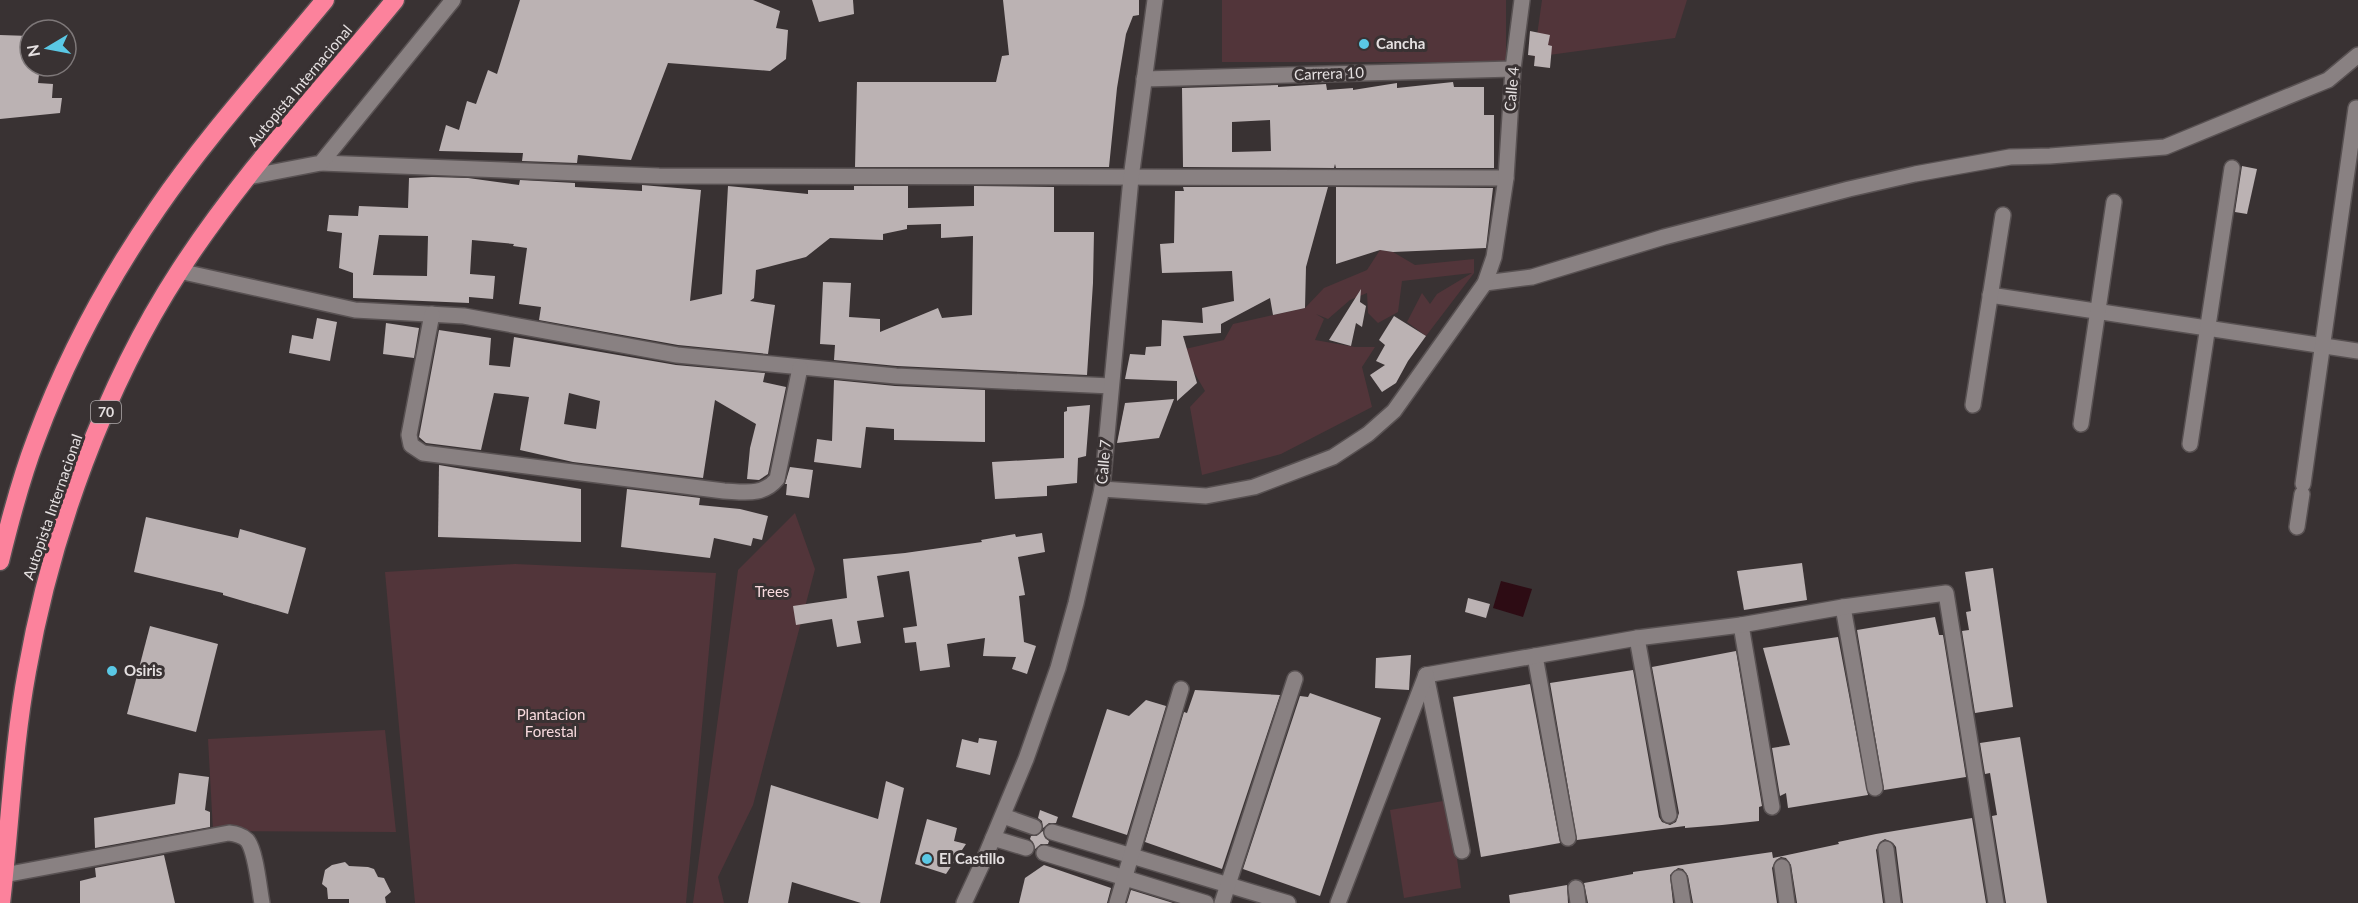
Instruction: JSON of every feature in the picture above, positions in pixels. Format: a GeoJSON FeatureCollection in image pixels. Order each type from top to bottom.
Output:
{"type":"FeatureCollection","features":[{"type":"Feature","properties":{"kind":"highway"},"geometry":{"type":"LineString","coordinates":[[0,561],[35,441],[58,384],[104,296],[133,246],[178,179],[325,0]]}},
{"type":"Feature","properties":{"kind":"highway","name":"Autopista Internacional"},"geometry":{"type":"LineString","coordinates":[[1,903],[26,673],[50,568],[75,490],[98,431],[139,340],[179,271],[248,177],[395,0]]}},
{"type":"Feature","properties":{"kind":"street"},"geometry":{"type":"LineString","coordinates":[[321,163],[453,0]]}},
{"type":"Feature","properties":{"kind":"street","name":"Calle 7"},"geometry":{"type":"LineString","coordinates":[[964,903],[1026,759],[1058,668],[1076,603],[1102,489],[1131,178],[1155,0]]}},
{"type":"Feature","properties":{"kind":"street","name":"Calle 4"},"geometry":{"type":"LineString","coordinates":[[1102,489],[1206,496],[1254,487],[1333,457],[1368,434],[1394,411],[1485,284],[1494,257],[1506,178],[1513,69],[1522,0]]}},
{"type":"Feature","properties":{"kind":"street"},"geometry":{"type":"LineString","coordinates":[[1485,284],[1532,277],[1676,234],[1927,171],[2010,158],[2165,147],[2328,80],[2358,55]]}},
{"type":"Feature","properties":{"kind":"street","name":"Carrera 10"},"geometry":{"type":"LineString","coordinates":[[1144,79],[1513,69]]}},
{"type":"Feature","properties":{"kind":"street"},"geometry":{"type":"LineString","coordinates":[[2297,527],[2356,108]]}},
{"type":"Feature","properties":{"kind":"street"},"geometry":{"type":"LineString","coordinates":[[248,177],[321,163],[658,176],[1506,178]]}},
{"type":"Feature","properties":{"kind":"street"},"geometry":{"type":"LineString","coordinates":[[2190,444],[2232,168]]}},
{"type":"Feature","properties":{"kind":"street"},"geometry":{"type":"LineString","coordinates":[[2081,424],[2114,202]]}},
{"type":"Feature","properties":{"kind":"street"},"geometry":{"type":"LineString","coordinates":[[1972,405],[2003,215]]}},
{"type":"Feature","properties":{"kind":"street"},"geometry":{"type":"LineString","coordinates":[[179,271],[355,310],[464,316],[677,355],[896,376],[1111,386]]}},
{"type":"Feature","properties":{"kind":"street"},"geometry":{"type":"LineString","coordinates":[[1990,295],[2358,351]]}},
{"type":"Feature","properties":{"kind":"street"},"geometry":{"type":"LineString","coordinates":[[432,314],[409,435],[411,445],[423,453],[713,490],[757,493],[769,489],[777,479],[800,368]]}},
{"type":"Feature","properties":{"kind":"street"},"geometry":{"type":"LineString","coordinates":[[1426,675],[1637,638],[1742,625],[1843,607],[1946,593],[1996,903]]}},
{"type":"Feature","properties":{"kind":"street"},"geometry":{"type":"LineString","coordinates":[[1843,607],[1875,788]]}},
{"type":"Feature","properties":{"kind":"street"},"geometry":{"type":"LineString","coordinates":[[1742,625],[1772,807]]}},
{"type":"Feature","properties":{"kind":"street"},"geometry":{"type":"LineString","coordinates":[[1637,638],[1669,815]]}},
{"type":"Feature","properties":{"kind":"street"},"geometry":{"type":"LineString","coordinates":[[1535,656],[1569,838]]}},
{"type":"Feature","properties":{"kind":"street"},"geometry":{"type":"LineString","coordinates":[[1426,675],[1462,851]]}},
{"type":"Feature","properties":{"kind":"street"},"geometry":{"type":"LineString","coordinates":[[1338,903],[1426,675]]}},
{"type":"Feature","properties":{"kind":"street"},"geometry":{"type":"LineString","coordinates":[[1222,903],[1295,679]]}},
{"type":"Feature","properties":{"kind":"street"},"geometry":{"type":"LineString","coordinates":[[1117,903],[1180,689]]}},
{"type":"Feature","properties":{"kind":"street"},"geometry":{"type":"LineString","coordinates":[[1003,816],[1034,826]]}},
{"type":"Feature","properties":{"kind":"street"},"geometry":{"type":"LineString","coordinates":[[1052,832],[1288,903]]}},
{"type":"Feature","properties":{"kind":"street"},"geometry":{"type":"LineString","coordinates":[[4,875],[229,833],[247,840],[252,849],[262,903]]}},
{"type":"Feature","properties":{"kind":"street"},"geometry":{"type":"LineString","coordinates":[[993,838],[1026,848]]}},
{"type":"Feature","properties":{"kind":"street"},"geometry":{"type":"LineString","coordinates":[[1886,849],[1893,903]]}},
{"type":"Feature","properties":{"kind":"street"},"geometry":{"type":"LineString","coordinates":[[1044,853],[1206,903]]}},
{"type":"Feature","properties":{"kind":"street"},"geometry":{"type":"LineString","coordinates":[[1782,867],[1787,903]]}},
{"type":"Feature","properties":{"kind":"street"},"geometry":{"type":"LineString","coordinates":[[1679,878],[1683,903]]}},
{"type":"Feature","properties":{"kind":"green space","name":"Cancha"},"geometry":{"type":"Polygon","coordinates":[[[1222,0],[1506,0],[1506,62],[1222,62],[1222,0]]]}},
{"type":"Feature","properties":{"kind":"green space"},"geometry":{"type":"Polygon","coordinates":[[[1542,0],[1687,0],[1675,38],[1534,57],[1542,0]]]}},
{"type":"Feature","properties":{"kind":"green space"},"geometry":{"type":"Polygon","coordinates":[[[1380,250],[1393,252],[1415,265],[1474,259],[1474,273],[1426,336],[1407,322],[1422,293],[1430,304],[1437,294],[1472,273],[1402,281],[1398,312],[1378,323],[1368,313],[1367,293],[1350,300],[1328,319],[1316,314],[1324,319],[1315,340],[1355,347],[1375,347],[1362,367],[1372,407],[1281,454],[1202,475],[1190,407],[1205,391],[1181,350],[1224,340],[1233,324],[1305,308],[1324,288],[1367,270],[1380,250]]]}},
{"type":"Feature","properties":{"kind":"green space","name":"Trees"},"geometry":{"type":"Polygon","coordinates":[[[795,513],[815,569],[753,805],[718,877],[724,903],[693,903],[738,570],[795,513]]]}},
{"type":"Feature","properties":{"kind":"green space","name":"Plantacion Forestal"},"geometry":{"type":"Polygon","coordinates":[[[515,564],[716,573],[686,903],[415,903],[385,572],[515,564]]]}},
{"type":"Feature","properties":{"kind":"green space"},"geometry":{"type":"Polygon","coordinates":[[[385,730],[396,832],[213,831],[208,739],[385,730]]]}},
{"type":"Feature","properties":{"kind":"green space"},"geometry":{"type":"Polygon","coordinates":[[[1449,800],[1461,888],[1404,898],[1390,810],[1449,800]]]}},
{"type":"Feature","properties":{"kind":"shaded area"},"geometry":{"type":"Polygon","coordinates":[[[1501,581],[1532,589],[1523,617],[1493,608],[1501,581]]]}},
{"type":"Feature","properties":{"kind":"building"},"geometry":{"type":"Polygon","coordinates":[[[520,0],[753,0],[780,11],[776,28],[788,30],[786,59],[770,71],[668,63],[631,160],[578,155],[577,163],[522,161],[523,153],[439,151],[446,125],[459,130],[467,101],[476,104],[488,70],[497,74],[520,0]]]}},
{"type":"Feature","properties":{"kind":"building"},"geometry":{"type":"Polygon","coordinates":[[[812,0],[853,0],[854,14],[819,22],[812,0]]]}},
{"type":"Feature","properties":{"kind":"building"},"geometry":{"type":"Polygon","coordinates":[[[1003,0],[1139,0],[1139,15],[1133,16],[1126,34],[1117,88],[1109,167],[855,167],[857,82],[996,82],[1002,56],[1009,55],[1003,0]]]}},
{"type":"Feature","properties":{"kind":"building"},"geometry":{"type":"Polygon","coordinates":[[[1530,31],[1550,35],[1548,45],[1552,46],[1550,68],[1534,66],[1535,56],[1528,55],[1530,31]]]}},
{"type":"Feature","properties":{"kind":"building"},"geometry":{"type":"Polygon","coordinates":[[[0,35],[18,36],[18,78],[39,78],[38,83],[53,84],[52,98],[62,98],[60,113],[0,119],[0,35]]]}},
{"type":"Feature","properties":{"kind":"building"},"geometry":{"type":"Polygon","coordinates":[[[1453,82],[1454,87],[1484,87],[1484,115],[1494,115],[1494,168],[1336,168],[1335,164],[1334,168],[1183,167],[1182,88],[1326,84],[1327,90],[1353,88],[1353,90],[1397,83],[1397,88],[1453,82]],[[1270,120],[1232,122],[1232,152],[1271,151],[1270,120]]]}},
{"type":"Feature","properties":{"kind":"building"},"geometry":{"type":"Polygon","coordinates":[[[2242,166],[2257,169],[2247,214],[2235,212],[2242,166]]]}},
{"type":"Feature","properties":{"kind":"building"},"geometry":{"type":"Polygon","coordinates":[[[409,178],[468,178],[519,185],[520,180],[575,183],[575,187],[642,191],[642,185],[701,190],[690,301],[722,294],[728,186],[808,194],[808,190],[854,190],[854,186],[908,186],[908,208],[974,206],[974,186],[1054,187],[1054,232],[1094,232],[1087,375],[897,366],[834,360],[835,345],[820,344],[823,282],[851,283],[849,317],[880,319],[880,332],[938,308],[942,318],[972,315],[973,236],[941,238],[941,224],[907,225],[907,229],[883,234],[883,240],[830,238],[806,257],[756,270],[754,298],[750,301],[775,305],[768,354],[678,345],[539,320],[541,307],[519,304],[527,248],[513,246],[514,244],[472,240],[470,274],[495,276],[493,299],[469,297],[469,303],[353,298],[353,273],[339,268],[342,233],[327,231],[329,215],[358,216],[359,206],[408,208],[409,178]],[[379,235],[373,275],[427,276],[428,236],[379,235]]]}},
{"type":"Feature","properties":{"kind":"building"},"geometry":{"type":"Polygon","coordinates":[[[1183,187],[1328,187],[1306,267],[1305,308],[1273,315],[1270,298],[1221,324],[1221,333],[1183,336],[1197,383],[1177,401],[1177,381],[1125,379],[1130,354],[1145,355],[1146,347],[1161,346],[1162,320],[1203,323],[1202,308],[1234,301],[1232,271],[1162,273],[1160,244],[1174,243],[1175,191],[1184,191],[1183,187]]]}},
{"type":"Feature","properties":{"kind":"building"},"geometry":{"type":"Polygon","coordinates":[[[1336,187],[1493,188],[1486,248],[1393,252],[1380,250],[1336,264],[1336,187]]]}},
{"type":"Feature","properties":{"kind":"building"},"geometry":{"type":"Polygon","coordinates":[[[1361,289],[1360,302],[1366,306],[1362,327],[1356,323],[1351,346],[1329,340],[1361,289]]]}},
{"type":"Feature","properties":{"kind":"building"},"geometry":{"type":"Polygon","coordinates":[[[1394,316],[1426,336],[1396,383],[1382,392],[1370,375],[1385,365],[1376,361],[1385,345],[1379,340],[1394,316]]]}},
{"type":"Feature","properties":{"kind":"building"},"geometry":{"type":"Polygon","coordinates":[[[317,318],[337,322],[330,361],[289,353],[292,335],[313,339],[317,318]]]}},
{"type":"Feature","properties":{"kind":"building"},"geometry":{"type":"Polygon","coordinates":[[[386,323],[419,328],[414,358],[383,354],[386,323]]]}},
{"type":"Feature","properties":{"kind":"building"},"geometry":{"type":"Polygon","coordinates":[[[439,330],[491,338],[489,365],[510,367],[514,337],[676,365],[765,373],[763,382],[786,387],[768,474],[759,480],[747,479],[750,448],[756,424],[715,400],[703,478],[573,462],[520,450],[529,397],[494,393],[481,450],[426,443],[419,437],[439,330]],[[569,393],[564,424],[596,429],[600,401],[569,393]]]}},
{"type":"Feature","properties":{"kind":"building"},"geometry":{"type":"Polygon","coordinates":[[[834,380],[895,386],[985,390],[985,442],[894,440],[894,429],[866,427],[861,468],[814,462],[817,439],[832,441],[834,380]]]}},
{"type":"Feature","properties":{"kind":"building"},"geometry":{"type":"Polygon","coordinates":[[[1174,399],[1159,438],[1117,443],[1125,403],[1174,399]]]}},
{"type":"Feature","properties":{"kind":"building"},"geometry":{"type":"Polygon","coordinates":[[[1090,405],[1086,456],[1078,458],[1077,483],[1047,486],[1047,496],[995,499],[992,462],[1064,458],[1064,412],[1067,411],[1067,407],[1090,405]]]}},
{"type":"Feature","properties":{"kind":"building"},"geometry":{"type":"Polygon","coordinates":[[[439,465],[581,489],[581,542],[438,537],[439,465]]]}},
{"type":"Feature","properties":{"kind":"building"},"geometry":{"type":"Polygon","coordinates":[[[790,467],[813,470],[809,498],[786,495],[787,484],[785,484],[790,467]]]}},
{"type":"Feature","properties":{"kind":"building"},"geometry":{"type":"Polygon","coordinates":[[[627,489],[700,498],[699,505],[740,509],[768,516],[762,540],[753,538],[751,546],[714,538],[710,558],[621,547],[627,489]]]}},
{"type":"Feature","properties":{"kind":"building"},"geometry":{"type":"Polygon","coordinates":[[[146,517],[238,538],[240,529],[306,548],[288,614],[223,595],[223,593],[134,572],[146,517]]]}},
{"type":"Feature","properties":{"kind":"building"},"geometry":{"type":"Polygon","coordinates":[[[1042,533],[1045,552],[1018,557],[1025,595],[1019,596],[1024,642],[1036,646],[1027,674],[1012,669],[1016,657],[983,656],[985,638],[947,644],[950,667],[920,671],[916,642],[905,643],[903,628],[917,626],[909,571],[877,576],[884,617],[857,621],[861,643],[837,647],[832,619],[796,625],[793,606],[847,598],[843,559],[982,542],[981,540],[1015,534],[1016,537],[1042,533]]]}},
{"type":"Feature","properties":{"kind":"building"},"geometry":{"type":"Polygon","coordinates":[[[1802,563],[1807,600],[1744,610],[1737,571],[1802,563]]]}},
{"type":"Feature","properties":{"kind":"building"},"geometry":{"type":"Polygon","coordinates":[[[1993,568],[2013,707],[1975,713],[1962,631],[1969,630],[1966,612],[1971,611],[1965,572],[1993,568]]]}},
{"type":"Feature","properties":{"kind":"building"},"geometry":{"type":"Polygon","coordinates":[[[1468,598],[1490,604],[1486,618],[1465,612],[1468,598]]]}},
{"type":"Feature","properties":{"kind":"building"},"geometry":{"type":"Polygon","coordinates":[[[1935,617],[1939,635],[1943,635],[1966,777],[1884,790],[1857,630],[1935,617]]]}},
{"type":"Feature","properties":{"kind":"building"},"geometry":{"type":"Polygon","coordinates":[[[150,626],[218,644],[196,732],[127,714],[150,626]]]}},
{"type":"Feature","properties":{"kind":"building"},"geometry":{"type":"Polygon","coordinates":[[[1838,637],[1868,795],[1788,808],[1786,793],[1780,796],[1772,748],[1790,745],[1763,648],[1838,637]]]}},
{"type":"Feature","properties":{"kind":"building"},"geometry":{"type":"Polygon","coordinates":[[[1736,651],[1762,806],[1759,807],[1759,821],[1685,828],[1685,826],[1577,840],[1550,683],[1633,670],[1659,817],[1662,822],[1670,825],[1676,822],[1679,813],[1652,667],[1736,651]]]}},
{"type":"Feature","properties":{"kind":"building"},"geometry":{"type":"Polygon","coordinates":[[[1411,655],[1409,690],[1375,688],[1376,658],[1411,655]]]}},
{"type":"Feature","properties":{"kind":"building"},"geometry":{"type":"Polygon","coordinates":[[[1530,684],[1560,843],[1481,857],[1453,697],[1530,684]]]}},
{"type":"Feature","properties":{"kind":"building"},"geometry":{"type":"Polygon","coordinates":[[[1195,690],[1280,695],[1222,869],[1145,842],[1184,712],[1187,713],[1195,690]]]}},
{"type":"Feature","properties":{"kind":"building"},"geometry":{"type":"Polygon","coordinates":[[[1310,693],[1381,718],[1320,896],[1243,869],[1300,696],[1308,697],[1310,693]]]}},
{"type":"Feature","properties":{"kind":"building"},"geometry":{"type":"Polygon","coordinates":[[[1146,700],[1166,706],[1127,835],[1072,817],[1107,709],[1129,716],[1146,700]]]}},
{"type":"Feature","properties":{"kind":"building"},"geometry":{"type":"Polygon","coordinates":[[[2020,737],[2047,903],[2006,903],[1992,816],[1997,815],[1990,773],[1985,774],[1980,743],[2020,737]]]}},
{"type":"Feature","properties":{"kind":"building"},"geometry":{"type":"Polygon","coordinates":[[[979,738],[997,741],[990,775],[956,767],[962,739],[978,743],[979,738]]]}},
{"type":"Feature","properties":{"kind":"building"},"geometry":{"type":"Polygon","coordinates":[[[179,773],[209,777],[205,810],[210,812],[210,827],[95,848],[94,818],[175,804],[179,773]]]}},
{"type":"Feature","properties":{"kind":"building"},"geometry":{"type":"Polygon","coordinates":[[[886,781],[904,788],[880,903],[861,903],[792,882],[788,903],[748,903],[771,785],[878,819],[886,781]]]}},
{"type":"Feature","properties":{"kind":"building"},"geometry":{"type":"Polygon","coordinates":[[[1040,810],[1058,817],[1056,823],[1049,823],[1043,828],[1042,821],[1038,818],[1040,810]]]}},
{"type":"Feature","properties":{"kind":"building"},"geometry":{"type":"Polygon","coordinates":[[[1972,818],[1986,903],[1903,903],[1896,847],[1885,839],[1880,842],[1876,850],[1883,903],[1797,903],[1791,865],[1786,858],[1781,857],[1776,860],[1772,868],[1777,903],[1693,903],[1688,876],[1683,869],[1678,868],[1670,875],[1673,903],[1588,903],[1584,883],[1633,874],[1633,872],[1772,852],[1773,858],[1876,834],[1972,818]]]}},
{"type":"Feature","properties":{"kind":"building"},"geometry":{"type":"Polygon","coordinates":[[[927,819],[957,828],[954,841],[966,844],[946,874],[915,864],[927,819]]]}},
{"type":"Feature","properties":{"kind":"building"},"geometry":{"type":"Polygon","coordinates":[[[1043,831],[1045,838],[1049,841],[1048,844],[1041,844],[1035,849],[1030,839],[1031,836],[1036,836],[1043,831]]]}},
{"type":"Feature","properties":{"kind":"building"},"geometry":{"type":"Polygon","coordinates":[[[164,855],[175,903],[80,903],[80,881],[96,877],[95,868],[164,855]]]}},
{"type":"Feature","properties":{"kind":"building"},"geometry":{"type":"Polygon","coordinates":[[[345,862],[349,866],[374,869],[378,877],[384,878],[391,892],[385,897],[386,903],[349,903],[349,899],[328,899],[327,888],[322,884],[325,870],[332,865],[345,862]]]}},
{"type":"Feature","properties":{"kind":"building"},"geometry":{"type":"Polygon","coordinates":[[[1044,865],[1111,888],[1107,903],[1019,903],[1025,878],[1044,865]]]}},
{"type":"Feature","properties":{"kind":"building"},"geometry":{"type":"Polygon","coordinates":[[[1567,885],[1568,903],[1510,903],[1509,895],[1567,885]]]}},
{"type":"Feature","properties":{"kind":"building"},"geometry":{"type":"Polygon","coordinates":[[[1131,890],[1173,903],[1127,903],[1131,890]]]}},
{"type":"Feature","properties":{"kind":"place","name":"Cancha"},"geometry":{"type":"Point","coordinates":[1364,44]}},
{"type":"Feature","properties":{"kind":"place","name":"Osiris"},"geometry":{"type":"Point","coordinates":[112,671]}},
{"type":"Feature","properties":{"kind":"place","name":"El Castillo"},"geometry":{"type":"Point","coordinates":[927,859]}}]}
